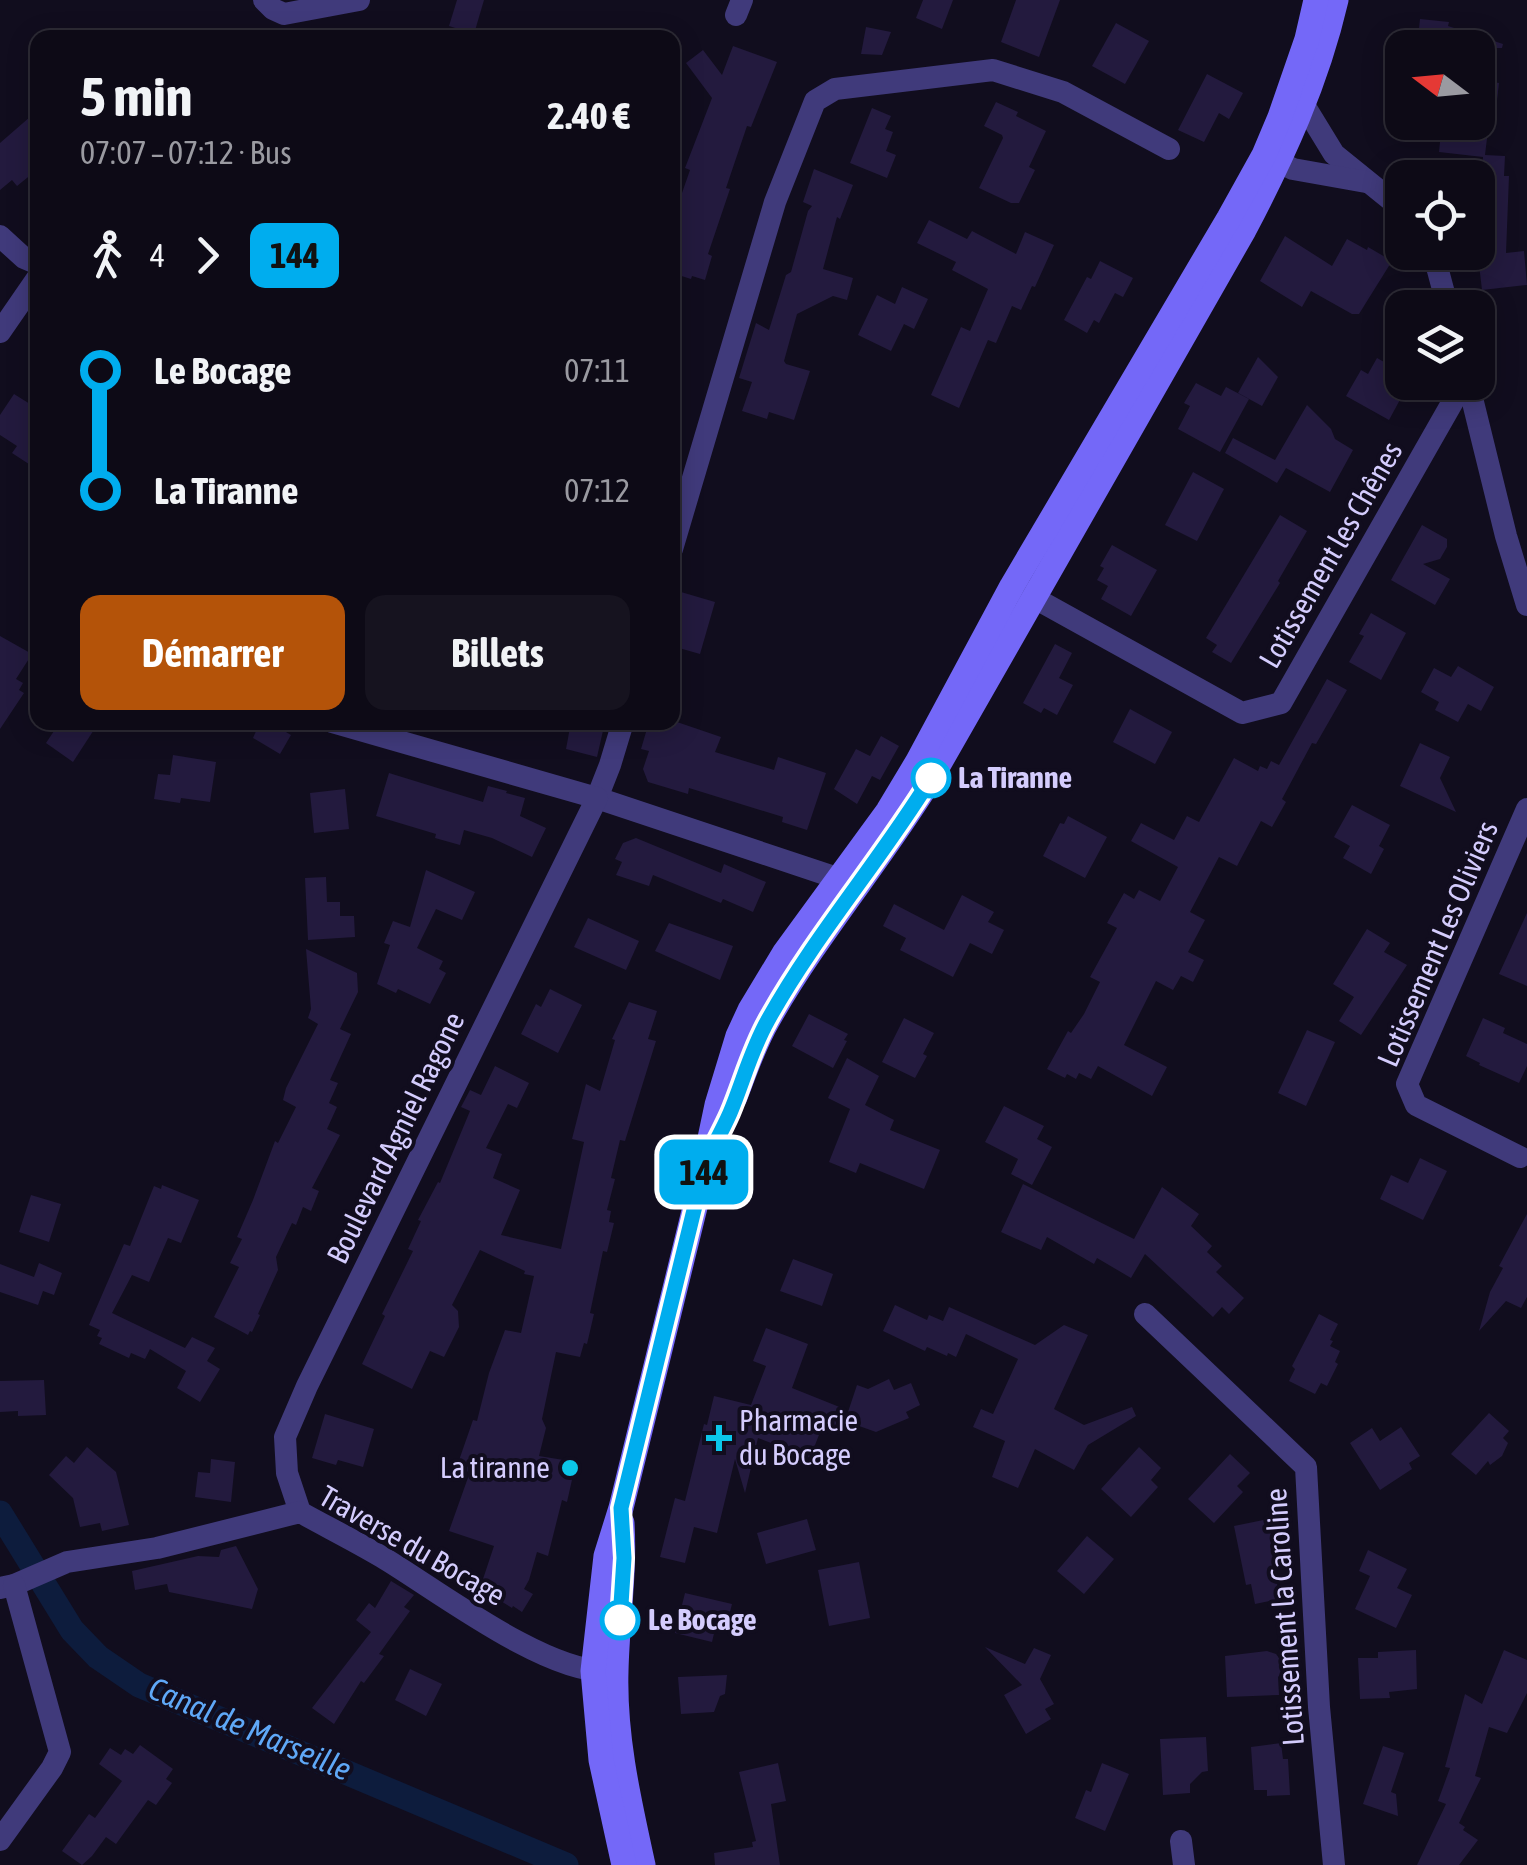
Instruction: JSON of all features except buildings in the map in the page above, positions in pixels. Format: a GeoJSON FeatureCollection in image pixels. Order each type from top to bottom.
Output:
{"type":"FeatureCollection","features":[{"type":"Feature","properties":{"kind":"main road"},"geometry":{"type":"LineString","coordinates":[[1272,159],[1280,117],[1307,40],[1316,0]]}},
{"type":"Feature","properties":{"kind":"main road"},"geometry":{"type":"LineString","coordinates":[[624,1865],[601,1760],[606,1556],[706,1161],[768,1020],[908,777],[1022,592],[1219,235],[1304,105],[1336,0]]}},
{"type":"Feature","properties":{"kind":"main road"},"geometry":{"type":"LineString","coordinates":[[605,1671],[642,1865]]}},
{"type":"Feature","properties":{"kind":"street"},"geometry":{"type":"LineString","coordinates":[[264,0],[272,10],[284,14],[359,0]]}},
{"type":"Feature","properties":{"kind":"street"},"geometry":{"type":"LineString","coordinates":[[680,522],[775,202],[815,101],[835,88],[993,70],[1063,92],[1169,149]]}},
{"type":"Feature","properties":{"kind":"street"},"geometry":{"type":"LineString","coordinates":[[1304,105],[1334,154],[1385,196]]}},
{"type":"Feature","properties":{"kind":"street"},"geometry":{"type":"LineString","coordinates":[[1272,159],[1293,170],[1369,183]]}},
{"type":"Feature","properties":{"kind":"street"},"geometry":{"type":"LineString","coordinates":[[0,236],[30,261]]}},
{"type":"Feature","properties":{"kind":"street"},"geometry":{"type":"LineString","coordinates":[[0,332],[30,289]]}},
{"type":"Feature","properties":{"kind":"street","name":"Lotissement les Chênes"},"geometry":{"type":"LineString","coordinates":[[1022,592],[1242,713],[1281,703],[1456,400]]}},
{"type":"Feature","properties":{"kind":"street"},"geometry":{"type":"LineString","coordinates":[[1471,400],[1527,605]]}},
{"type":"Feature","properties":{"kind":"street"},"geometry":{"type":"LineString","coordinates":[[360,730],[597,798],[848,882]]}},
{"type":"Feature","properties":{"kind":"street","name":"Boulevard Agniel Ragone"},"geometry":{"type":"LineString","coordinates":[[300,1512],[287,1473],[284,1437],[597,798],[620,730]]}},
{"type":"Feature","properties":{"kind":"street","name":"Lotissement Les Oliviers"},"geometry":{"type":"LineString","coordinates":[[1520,1157],[1416,1105],[1407,1084],[1527,809]]}},
{"type":"Feature","properties":{"kind":"street","name":"Lotissement la Caroline"},"geometry":{"type":"LineString","coordinates":[[1145,1314],[1306,1466],[1319,1707],[1334,1865]]}},
{"type":"Feature","properties":{"kind":"street","name":"Traverse du Bocage"},"geometry":{"type":"LineString","coordinates":[[13,1584],[66,1562],[158,1548],[300,1512],[533,1651],[605,1671]]}},
{"type":"Feature","properties":{"kind":"street"},"geometry":{"type":"LineString","coordinates":[[0,1840],[60,1752],[13,1584]]}},
{"type":"Feature","properties":{"kind":"waterway","name":"Canal de Marseille"},"geometry":{"type":"LineString","coordinates":[[0,1513],[72,1630],[98,1657],[139,1685],[566,1865]]}},
{"type":"Feature","properties":{"kind":"bus line","name":"144"},"geometry":{"type":"LineString","coordinates":[[620,1620],[624,1558],[621,1508],[706,1161],[768,1020],[818,939],[904,823],[931,778]]}},
{"type":"Feature","properties":{"kind":"place","name":"La Tiranne"},"geometry":{"type":"Point","coordinates":[931,778]}},
{"type":"Feature","properties":{"kind":"place","name":"Pharmacie du Bocage"},"geometry":{"type":"Point","coordinates":[719,1438]}},
{"type":"Feature","properties":{"kind":"place","name":"La tiranne"},"geometry":{"type":"Point","coordinates":[570,1468]}},
{"type":"Feature","properties":{"kind":"place","name":"Le Bocage"},"geometry":{"type":"Point","coordinates":[620,1620]}}]}
